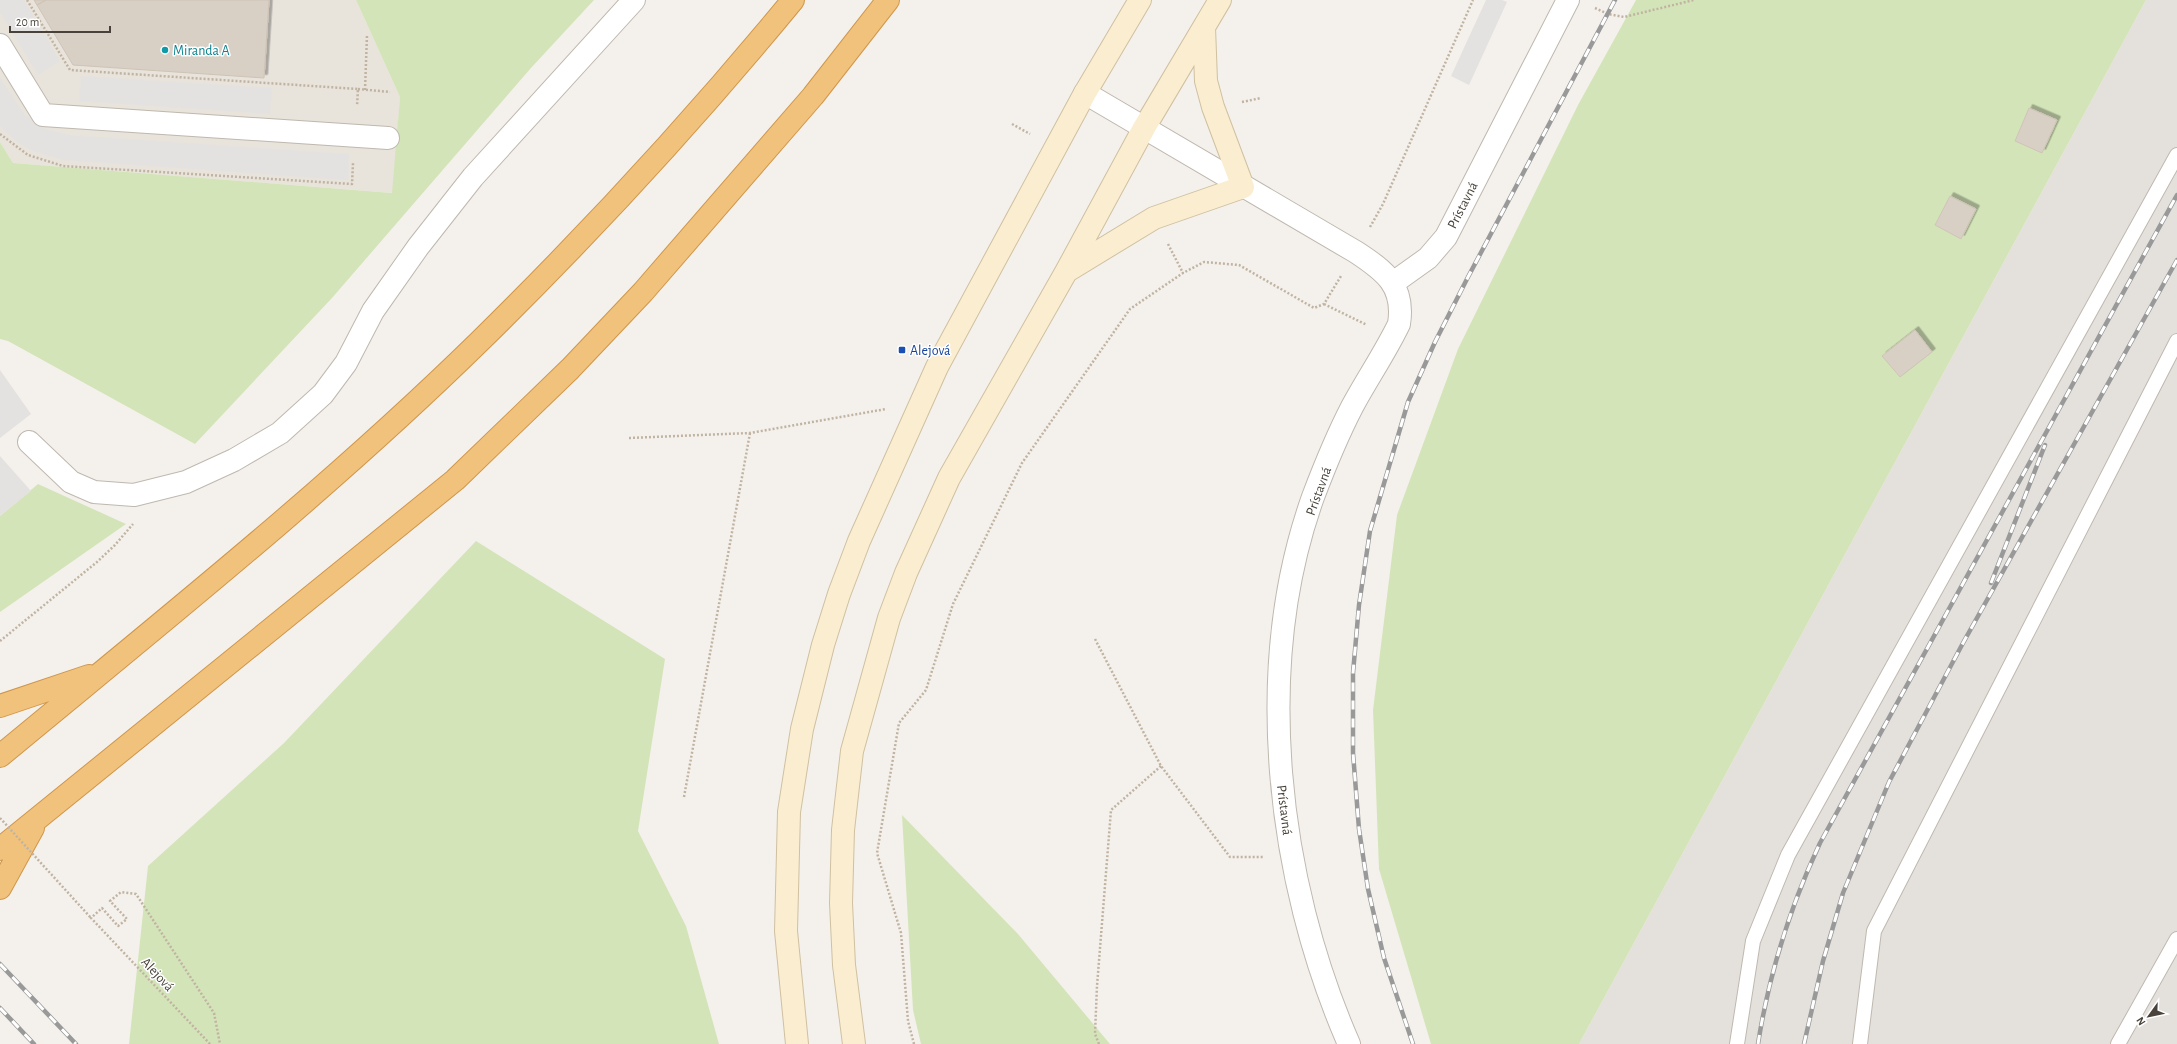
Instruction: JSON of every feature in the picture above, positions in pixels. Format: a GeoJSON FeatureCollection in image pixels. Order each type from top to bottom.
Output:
{"type":"FeatureCollection","features":[{"type":"Feature","properties":{"kind":"highway"},"geometry":{"type":"LineString","coordinates":[[0,756],[163,623],[344,467],[479,342],[603,217],[757,43],[793,0]]}},
{"type":"Feature","properties":{"kind":"highway"},"geometry":{"type":"LineString","coordinates":[[0,849],[455,480],[570,369],[643,292],[813,96],[888,0]]}},
{"type":"Feature","properties":{"kind":"highway"},"geometry":{"type":"LineString","coordinates":[[0,706],[102,672]]}},
{"type":"Feature","properties":{"kind":"highway"},"geometry":{"type":"LineString","coordinates":[[0,865],[39,818]]}},
{"type":"Feature","properties":{"kind":"highway"},"geometry":{"type":"LineString","coordinates":[[0,888],[39,818]]}},
{"type":"Feature","properties":{"kind":"main road"},"geometry":{"type":"LineString","coordinates":[[797,1044],[789,973],[785,892],[789,812],[802,729],[822,645],[859,541],[937,367],[1085,93],[1140,0]]}},
{"type":"Feature","properties":{"kind":"main road"},"geometry":{"type":"LineString","coordinates":[[854,1044],[844,965],[841,865],[852,751],[874,666],[889,618],[906,573],[950,478],[987,409],[1066,272],[1144,128],[1220,0]]}},
{"type":"Feature","properties":{"kind":"main road"},"geometry":{"type":"LineString","coordinates":[[1066,272],[1154,218],[1243,188],[1211,101],[1206,81],[1204,27]]}},
{"type":"Feature","properties":{"kind":"street"},"geometry":{"type":"LineString","coordinates":[[29,442],[71,482],[94,492],[134,495],[186,482],[234,460],[280,433],[323,394],[346,362],[373,311],[418,247],[473,177],[634,0]]}},
{"type":"Feature","properties":{"kind":"street","name":"Prístavná"},"geometry":{"type":"LineString","coordinates":[[1348,1044],[1335,1013],[1316,954],[1291,857],[1281,785],[1279,733],[1284,628],[1293,571],[1313,498],[1352,407],[1391,340],[1398,324],[1401,310],[1393,282],[1428,258],[1446,237],[1568,0]]}},
{"type":"Feature","properties":{"kind":"street"},"geometry":{"type":"LineString","coordinates":[[0,45],[43,115],[388,138]]}},
{"type":"Feature","properties":{"kind":"street"},"geometry":{"type":"LineString","coordinates":[[1085,93],[1243,188],[1356,252],[1373,264],[1393,282]]}},
{"type":"Feature","properties":{"kind":"lane"},"geometry":{"type":"LineString","coordinates":[[1737,1044],[1753,941],[1788,855],[2177,155]]}},
{"type":"Feature","properties":{"kind":"lane"},"geometry":{"type":"LineString","coordinates":[[1860,1044],[1874,931],[2177,341]]}},
{"type":"Feature","properties":{"kind":"lane"},"geometry":{"type":"LineString","coordinates":[[2118,1044],[2177,939]]}},
{"type":"Feature","properties":{"kind":"path"},"geometry":{"type":"LineString","coordinates":[[914,1044],[908,1021],[900,933],[877,853],[899,722],[926,690],[953,604],[1022,463],[1130,309],[1183,273],[1204,262],[1239,265],[1314,308],[1324,304],[1383,204],[1473,0]]}},
{"type":"Feature","properties":{"kind":"path"},"geometry":{"type":"LineString","coordinates":[[1594,7],[1608,14],[1624,17],[1694,0]]}},
{"type":"Feature","properties":{"kind":"path"},"geometry":{"type":"LineString","coordinates":[[365,90],[367,34]]}},
{"type":"Feature","properties":{"kind":"path"},"geometry":{"type":"LineString","coordinates":[[358,89],[390,92]]}},
{"type":"Feature","properties":{"kind":"path"},"geometry":{"type":"LineString","coordinates":[[1241,102],[1261,98]]}},
{"type":"Feature","properties":{"kind":"path"},"geometry":{"type":"LineString","coordinates":[[1012,124],[1036,138]]}},
{"type":"Feature","properties":{"kind":"path"},"geometry":{"type":"LineString","coordinates":[[1165,240],[1183,273]]}},
{"type":"Feature","properties":{"kind":"path"},"geometry":{"type":"LineString","coordinates":[[1324,304],[1370,327],[1391,340]]}},
{"type":"Feature","properties":{"kind":"path"},"geometry":{"type":"LineString","coordinates":[[629,438],[750,433],[889,409],[917,410]]}},
{"type":"Feature","properties":{"kind":"path"},"geometry":{"type":"LineString","coordinates":[[684,797],[750,433]]}},
{"type":"Feature","properties":{"kind":"path"},"geometry":{"type":"LineString","coordinates":[[0,640],[115,545],[133,525],[134,495]]}},
{"type":"Feature","properties":{"kind":"path"},"geometry":{"type":"LineString","coordinates":[[1095,639],[1161,766],[1230,857],[1291,857]]}},
{"type":"Feature","properties":{"kind":"path"},"geometry":{"type":"LineString","coordinates":[[1099,1044],[1095,1034],[1096,986],[1111,810],[1161,766]]}},
{"type":"Feature","properties":{"kind":"path","name":"Alejová"},"geometry":{"type":"LineString","coordinates":[[0,818],[91,918],[210,1044]]}},
{"type":"Feature","properties":{"kind":"path"},"geometry":{"type":"LineString","coordinates":[[91,918],[102,908],[118,926],[127,919],[110,901],[121,892],[136,894],[214,1013],[220,1044]]}},
{"type":"Feature","properties":{"kind":"shaded area"},"geometry":{"type":"Polygon","coordinates":[[[0,0],[356,0],[400,97],[393,193],[13,163],[0,142],[0,0]]]}},
{"type":"Feature","properties":{"kind":"shaded area"},"geometry":{"type":"Polygon","coordinates":[[[0,0],[24,0],[60,61],[38,75],[0,12],[0,0]]]}},
{"type":"Feature","properties":{"kind":"shaded area"},"geometry":{"type":"Polygon","coordinates":[[[1486,0],[1502,0],[1507,2],[1469,85],[1451,76],[1486,0]]]}},
{"type":"Feature","properties":{"kind":"shaded area"},"geometry":{"type":"Polygon","coordinates":[[[2146,0],[2177,0],[2177,1044],[1579,1044],[2146,0]]]}},
{"type":"Feature","properties":{"kind":"shaded area"},"geometry":{"type":"Polygon","coordinates":[[[81,76],[272,88],[270,114],[79,101],[81,76]]]}},
{"type":"Feature","properties":{"kind":"shaded area"},"geometry":{"type":"Polygon","coordinates":[[[0,78],[24,114],[45,129],[69,135],[349,154],[348,180],[64,160],[33,151],[17,142],[0,126],[0,78]]]}},
{"type":"Feature","properties":{"kind":"shaded area"},"geometry":{"type":"Polygon","coordinates":[[[0,370],[31,414],[0,438],[0,370]]]}},
{"type":"Feature","properties":{"kind":"shaded area"},"geometry":{"type":"Polygon","coordinates":[[[0,456],[31,491],[0,516],[0,456]]]}},
{"type":"Feature","properties":{"kind":"green space"},"geometry":{"type":"Polygon","coordinates":[[[356,0],[594,0],[531,68],[332,298],[195,444],[8,341],[0,339],[0,142],[13,163],[392,193],[400,97],[356,0]]]}},
{"type":"Feature","properties":{"kind":"green space"},"geometry":{"type":"Polygon","coordinates":[[[1636,0],[2146,0],[1579,1044],[1431,1044],[1379,869],[1373,710],[1397,515],[1458,349],[1578,105],[1636,0]]]}},
{"type":"Feature","properties":{"kind":"green space"},"geometry":{"type":"Polygon","coordinates":[[[38,484],[126,524],[0,612],[0,516],[38,484]]]}},
{"type":"Feature","properties":{"kind":"green space"},"geometry":{"type":"Polygon","coordinates":[[[476,541],[665,659],[638,831],[686,926],[719,1044],[129,1044],[148,866],[284,743],[476,541]]]}},
{"type":"Feature","properties":{"kind":"green space"},"geometry":{"type":"Polygon","coordinates":[[[902,815],[1018,934],[1110,1044],[921,1044],[913,1010],[902,815]]]}},
{"type":"Feature","properties":{"kind":"building"},"geometry":{"type":"Polygon","coordinates":[[[34,0],[46,0],[37,5],[34,0]]]}},
{"type":"Feature","properties":{"kind":"building","name":"Miranda A"},"geometry":{"type":"Polygon","coordinates":[[[46,0],[269,0],[264,78],[73,65],[37,5],[46,0]]]}},
{"type":"Feature","properties":{"kind":"building"},"geometry":{"type":"Polygon","coordinates":[[[2029,108],[2057,120],[2042,153],[2015,141],[2029,108]]]}},
{"type":"Feature","properties":{"kind":"building"},"geometry":{"type":"Polygon","coordinates":[[[1950,196],[1976,209],[1961,239],[1935,225],[1950,196]]]}},
{"type":"Feature","properties":{"kind":"building"},"geometry":{"type":"Polygon","coordinates":[[[1915,330],[1932,352],[1900,377],[1882,356],[1915,330]]]}},
{"type":"Feature","properties":{"kind":"railway"},"geometry":{"type":"LineString","coordinates":[[1413,1044],[1384,958],[1368,889],[1359,829],[1353,753],[1353,673],[1359,605],[1370,531],[1408,402],[1435,342],[1615,0]]}},
{"type":"Feature","properties":{"kind":"railway"},"geometry":{"type":"LineString","coordinates":[[1758,1044],[1768,992],[1782,941],[1799,892],[1820,843],[2177,195]]}},
{"type":"Feature","properties":{"kind":"railway"},"geometry":{"type":"LineString","coordinates":[[1804,1044],[1823,961],[1843,893],[1889,782],[1963,643],[2177,260]]}},
{"type":"Feature","properties":{"kind":"railway"},"geometry":{"type":"LineString","coordinates":[[1991,583],[2045,445]]}},
{"type":"Feature","properties":{"kind":"railway"},"geometry":{"type":"LineString","coordinates":[[0,964],[76,1044]]}},
{"type":"Feature","properties":{"kind":"railway"},"geometry":{"type":"LineString","coordinates":[[0,1008],[34,1044]]}},
{"type":"Feature","properties":{"kind":"place","name":"Miranda A"},"geometry":{"type":"Point","coordinates":[165,50]}},
{"type":"Feature","properties":{"kind":"place","name":"Alejová"},"geometry":{"type":"Point","coordinates":[902,350]}}]}
